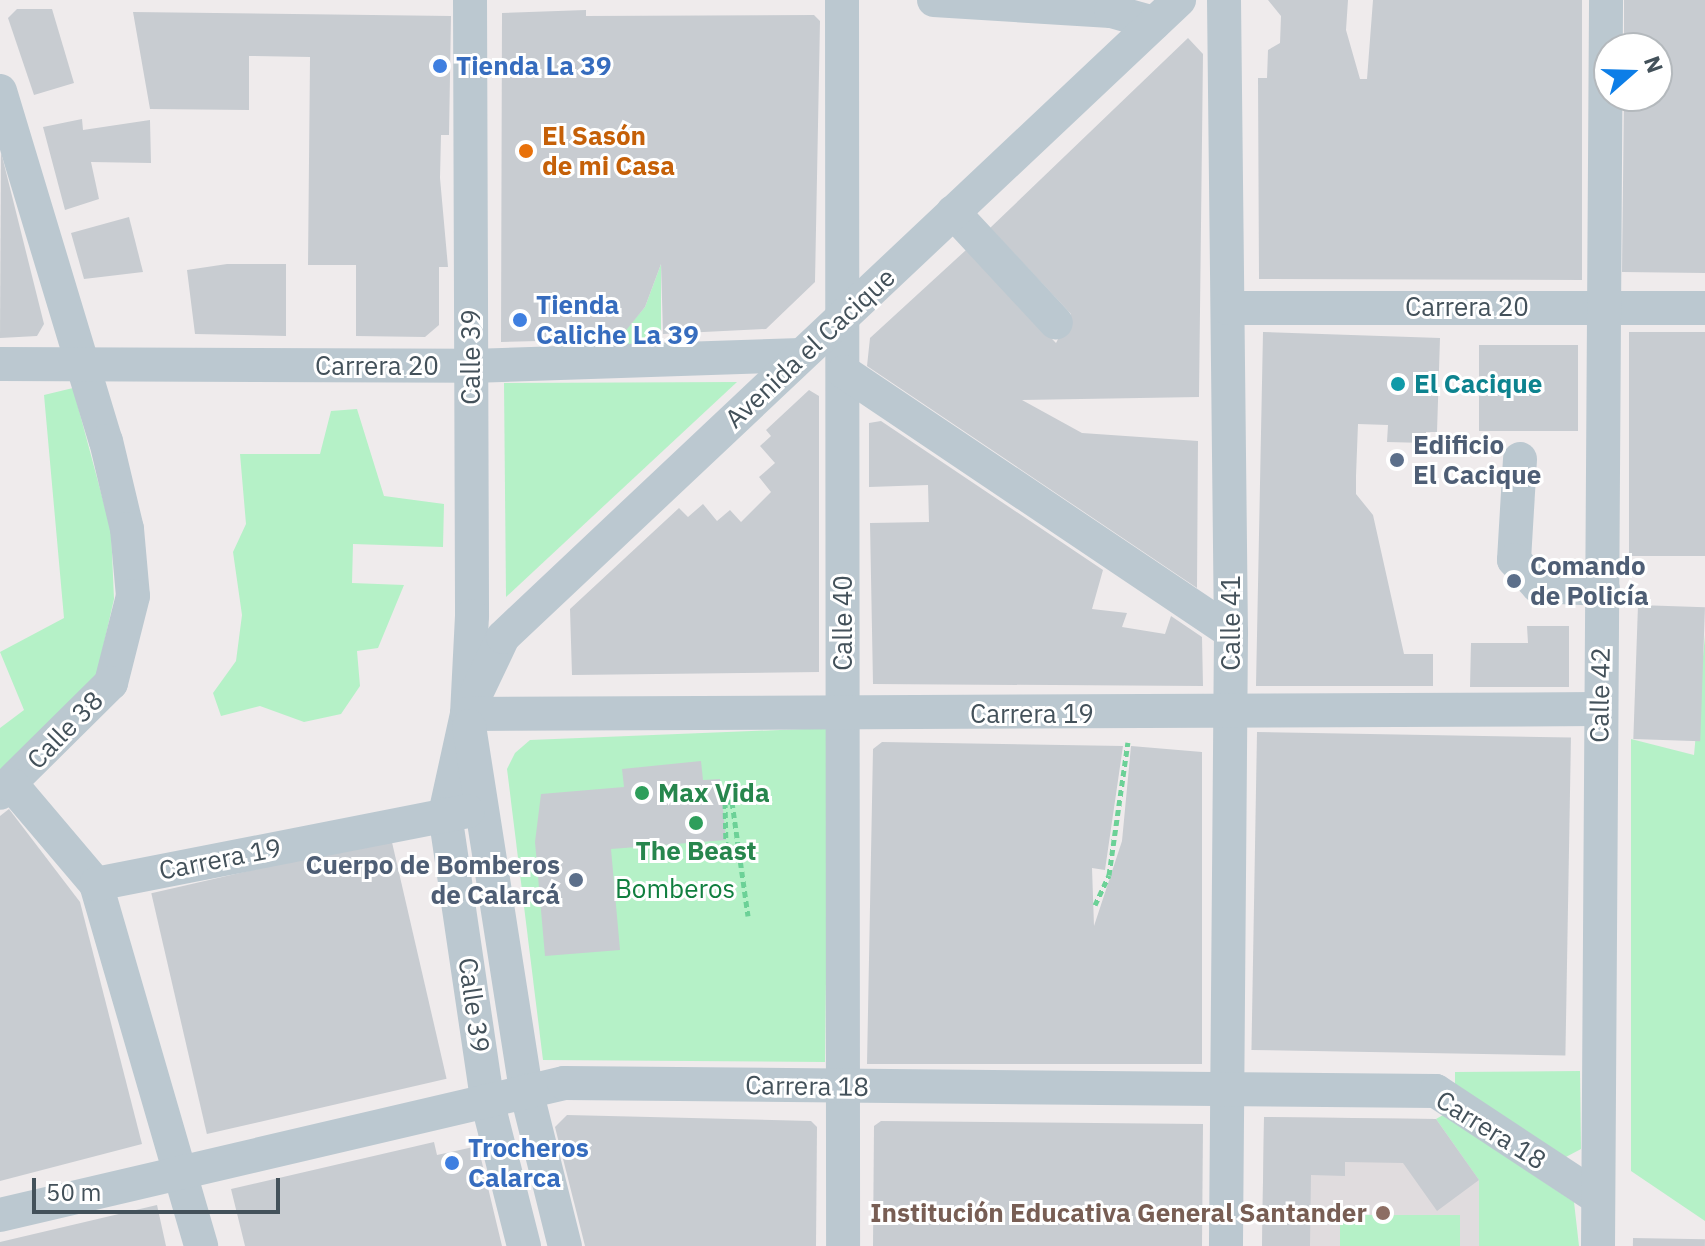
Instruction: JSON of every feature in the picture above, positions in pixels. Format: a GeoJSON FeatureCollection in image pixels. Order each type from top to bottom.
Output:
{"type":"FeatureCollection","features":[{"type":"Feature","properties":{"kind":"street","name":"Calle 39"},"geometry":{"type":"LineString","coordinates":[[470,0],[471,366],[467,714],[445,814],[487,1100],[524,1246]]}},
{"type":"Feature","properties":{"kind":"street","name":"Calle 40"},"geometry":{"type":"LineString","coordinates":[[842,0],[843,1246]]}},
{"type":"Feature","properties":{"kind":"street"},"geometry":{"type":"LineString","coordinates":[[934,0],[1111,11],[1154,23]]}},
{"type":"Feature","properties":{"kind":"street","name":"Avenida el Cacique"},"geometry":{"type":"LineString","coordinates":[[467,714],[503,637],[801,355],[841,322],[1179,0]]}},
{"type":"Feature","properties":{"kind":"street","name":"Calle 41"},"geometry":{"type":"LineString","coordinates":[[1224,0],[1231,632],[1226,1246]]}},
{"type":"Feature","properties":{"kind":"street","name":"Calle 42"},"geometry":{"type":"LineString","coordinates":[[1598,1246],[1598,709],[1608,306],[1606,0]]}},
{"type":"Feature","properties":{"kind":"street","name":"Calle 38"},"geometry":{"type":"LineString","coordinates":[[0,91],[84,364],[127,529],[133,596],[126,643],[111,683],[6,789],[96,884],[201,1246]]}},
{"type":"Feature","properties":{"kind":"street"},"geometry":{"type":"LineString","coordinates":[[953,212],[1056,323]]}},
{"type":"Feature","properties":{"kind":"street","name":"Carrera 20"},"geometry":{"type":"LineString","coordinates":[[1228,308],[1705,308]]}},
{"type":"Feature","properties":{"kind":"street","name":"Carrera 20"},"geometry":{"type":"LineString","coordinates":[[0,364],[471,366],[801,355]]}},
{"type":"Feature","properties":{"kind":"street"},"geometry":{"type":"LineString","coordinates":[[844,372],[1231,632]]}},
{"type":"Feature","properties":{"kind":"street"},"geometry":{"type":"LineString","coordinates":[[1520,459],[1514,560],[1538,586],[1603,589]]}},
{"type":"Feature","properties":{"kind":"street","name":"Carrera 19"},"geometry":{"type":"LineString","coordinates":[[467,714],[1230,714],[1598,709]]}},
{"type":"Feature","properties":{"kind":"street","name":"Calle 39"},"geometry":{"type":"LineString","coordinates":[[467,714],[487,809],[526,1090],[565,1246]]}},
{"type":"Feature","properties":{"kind":"street","name":"Carrera 19"},"geometry":{"type":"LineString","coordinates":[[96,884],[445,814],[487,809]]}},
{"type":"Feature","properties":{"kind":"street","name":"Carrera 18"},"geometry":{"type":"LineString","coordinates":[[0,1215],[564,1083],[1226,1092],[1436,1091],[1597,1197]]}},
{"type":"Feature","properties":{"kind":"path"},"geometry":{"type":"LineString","coordinates":[[1095,905],[1118,830],[1130,714]]}},
{"type":"Feature","properties":{"kind":"path"},"geometry":{"type":"LineString","coordinates":[[726,848],[725,801],[732,802],[742,910],[748,916]]}},
{"type":"Feature","properties":{"kind":"shaded area","name":"Institución Educativa General Santander"},"geometry":{"type":"Polygon","coordinates":[[[1264,1117],[1436,1119],[1527,1246],[1262,1246],[1264,1117]]]}},
{"type":"Feature","properties":{"kind":"green space"},"geometry":{"type":"Polygon","coordinates":[[[661,264],[661,348],[608,350],[645,307],[661,264]]]}},
{"type":"Feature","properties":{"kind":"green space"},"geometry":{"type":"Polygon","coordinates":[[[737,382],[506,597],[504,383],[737,382]]]}},
{"type":"Feature","properties":{"kind":"green space"},"geometry":{"type":"Polygon","coordinates":[[[73,388],[111,530],[114,599],[97,674],[0,773],[0,728],[24,710],[0,652],[64,618],[44,395],[73,388]]]}},
{"type":"Feature","properties":{"kind":"green space"},"geometry":{"type":"Polygon","coordinates":[[[357,409],[384,496],[444,504],[443,547],[353,544],[352,583],[404,585],[378,648],[357,651],[360,686],[341,714],[304,722],[260,706],[221,716],[213,693],[236,661],[242,615],[233,552],[246,524],[240,454],[320,454],[331,411],[357,409]]]}},
{"type":"Feature","properties":{"kind":"green space"},"geometry":{"type":"Polygon","coordinates":[[[1705,635],[1705,1221],[1631,1171],[1631,739],[1694,755],[1705,635]]]}},
{"type":"Feature","properties":{"kind":"green space","name":"Bomberos"},"geometry":{"type":"Polygon","coordinates":[[[829,728],[825,1062],[543,1060],[507,769],[515,753],[530,740],[829,728]]]}},
{"type":"Feature","properties":{"kind":"green space"},"geometry":{"type":"Polygon","coordinates":[[[1580,1071],[1581,1149],[1564,1158],[1455,1090],[1455,1072],[1580,1071]]]}},
{"type":"Feature","properties":{"kind":"green space"},"geometry":{"type":"Polygon","coordinates":[[[1443,1115],[1574,1202],[1579,1246],[1479,1246],[1479,1180],[1436,1119],[1443,1115]]]}},
{"type":"Feature","properties":{"kind":"green space"},"geometry":{"type":"Polygon","coordinates":[[[1340,1215],[1460,1215],[1460,1246],[1340,1246],[1340,1215]]]}},
{"type":"Feature","properties":{"kind":"building"},"geometry":{"type":"Polygon","coordinates":[[[1268,0],[1348,0],[1346,30],[1360,79],[1367,79],[1373,0],[1582,0],[1582,280],[1259,279],[1258,78],[1267,78],[1268,50],[1280,43],[1281,16],[1268,0]]]}},
{"type":"Feature","properties":{"kind":"building"},"geometry":{"type":"Polygon","coordinates":[[[1624,0],[1705,0],[1705,273],[1622,272],[1624,112],[1673,112],[1673,32],[1624,32],[1624,0]]]}},
{"type":"Feature","properties":{"kind":"building"},"geometry":{"type":"Polygon","coordinates":[[[17,9],[52,9],[74,83],[34,95],[8,18],[17,9]]]}},
{"type":"Feature","properties":{"kind":"building"},"geometry":{"type":"Polygon","coordinates":[[[586,10],[586,16],[814,15],[820,21],[815,282],[766,329],[663,334],[661,264],[645,307],[619,339],[501,342],[502,13],[586,10]]]}},
{"type":"Feature","properties":{"kind":"building"},"geometry":{"type":"Polygon","coordinates":[[[133,12],[451,16],[449,135],[441,135],[440,178],[448,267],[439,267],[439,325],[425,337],[356,336],[356,265],[308,265],[310,57],[249,56],[249,110],[150,109],[133,12]]]}},
{"type":"Feature","properties":{"kind":"building"},"geometry":{"type":"Polygon","coordinates":[[[1188,38],[1203,54],[1199,397],[1022,400],[1082,433],[1198,441],[1197,588],[867,366],[870,338],[966,250],[1056,343],[1071,314],[990,228],[1188,38]]]}},
{"type":"Feature","properties":{"kind":"building"},"geometry":{"type":"Polygon","coordinates":[[[82,119],[83,130],[150,120],[151,163],[91,162],[99,199],[65,210],[43,127],[82,119]]]}},
{"type":"Feature","properties":{"kind":"building"},"geometry":{"type":"Polygon","coordinates":[[[1,152],[44,324],[37,336],[0,338],[1,152]]]}},
{"type":"Feature","properties":{"kind":"building"},"geometry":{"type":"Polygon","coordinates":[[[129,217],[143,272],[84,279],[71,233],[129,217]]]}},
{"type":"Feature","properties":{"kind":"building"},"geometry":{"type":"Polygon","coordinates":[[[227,264],[286,264],[286,336],[195,334],[187,270],[227,264]]]}},
{"type":"Feature","properties":{"kind":"building"},"geometry":{"type":"Polygon","coordinates":[[[1263,332],[1440,338],[1437,432],[1426,432],[1426,443],[1387,442],[1388,425],[1358,424],[1356,476],[1356,494],[1373,515],[1404,654],[1433,654],[1433,686],[1256,686],[1263,332]]]}},
{"type":"Feature","properties":{"kind":"building"},"geometry":{"type":"Polygon","coordinates":[[[1629,332],[1705,332],[1705,556],[1629,556],[1629,332]]]}},
{"type":"Feature","properties":{"kind":"building"},"geometry":{"type":"Polygon","coordinates":[[[1479,345],[1578,345],[1578,431],[1479,431],[1479,345]]]}},
{"type":"Feature","properties":{"kind":"building"},"geometry":{"type":"Polygon","coordinates":[[[809,390],[819,396],[819,672],[572,675],[570,609],[679,508],[688,517],[703,504],[717,521],[730,510],[741,522],[771,492],[759,477],[775,463],[760,446],[771,436],[766,430],[809,390]]]}},
{"type":"Feature","properties":{"kind":"building"},"geometry":{"type":"Polygon","coordinates":[[[881,421],[1103,570],[1092,609],[1127,613],[1122,627],[1165,634],[1171,616],[1202,637],[1203,686],[873,684],[870,523],[929,522],[928,485],[869,487],[869,423],[881,421]]]}},
{"type":"Feature","properties":{"kind":"building"},"geometry":{"type":"Polygon","coordinates":[[[1638,605],[1705,607],[1700,741],[1633,739],[1638,605]]]}},
{"type":"Feature","properties":{"kind":"building"},"geometry":{"type":"Polygon","coordinates":[[[1527,626],[1569,626],[1569,687],[1470,687],[1471,643],[1528,643],[1527,626]]]}},
{"type":"Feature","properties":{"kind":"building"},"geometry":{"type":"Polygon","coordinates":[[[1257,732],[1571,737],[1565,1055],[1251,1050],[1257,732]]]}},
{"type":"Feature","properties":{"kind":"building"},"geometry":{"type":"Polygon","coordinates":[[[882,742],[1123,746],[1105,870],[1092,868],[1094,926],[1122,841],[1131,746],[1202,752],[1202,1064],[867,1064],[873,749],[882,742]]]}},
{"type":"Feature","properties":{"kind":"building"},"geometry":{"type":"Polygon","coordinates":[[[701,761],[703,780],[720,779],[726,840],[611,849],[620,950],[545,956],[535,842],[541,794],[624,787],[622,769],[701,761]]]}},
{"type":"Feature","properties":{"kind":"building"},"geometry":{"type":"Polygon","coordinates":[[[9,809],[80,902],[142,1144],[0,1181],[0,816],[9,809]]]}},
{"type":"Feature","properties":{"kind":"building"},"geometry":{"type":"Polygon","coordinates":[[[391,838],[447,1079],[207,1134],[151,893],[391,838]]]}},
{"type":"Feature","properties":{"kind":"building"},"geometry":{"type":"Polygon","coordinates":[[[567,1115],[811,1121],[817,1127],[816,1246],[585,1246],[555,1127],[567,1115]]]}},
{"type":"Feature","properties":{"kind":"building"},"geometry":{"type":"Polygon","coordinates":[[[1264,1117],[1436,1119],[1479,1180],[1437,1211],[1403,1163],[1345,1162],[1345,1176],[1311,1175],[1310,1246],[1262,1246],[1264,1117]]]}},
{"type":"Feature","properties":{"kind":"building"},"geometry":{"type":"Polygon","coordinates":[[[881,1121],[1203,1124],[1202,1246],[873,1246],[874,1126],[881,1121]]]}},
{"type":"Feature","properties":{"kind":"building"},"geometry":{"type":"Polygon","coordinates":[[[434,1142],[437,1155],[478,1146],[502,1246],[245,1246],[231,1189],[434,1142]]]}},
{"type":"Feature","properties":{"kind":"building"},"geometry":{"type":"Polygon","coordinates":[[[157,1205],[166,1246],[0,1246],[0,1242],[157,1205]]]}},
{"type":"Feature","properties":{"kind":"building"},"geometry":{"type":"Polygon","coordinates":[[[1633,1238],[1705,1239],[1705,1246],[1633,1246],[1633,1238]]]}},
{"type":"Feature","properties":{"kind":"place","name":"Tienda La 39"},"geometry":{"type":"Point","coordinates":[440,66]}},
{"type":"Feature","properties":{"kind":"place","name":"El Sasón de mi Casa"},"geometry":{"type":"Point","coordinates":[526,151]}},
{"type":"Feature","properties":{"kind":"place","name":"Tienda Caliche La 39"},"geometry":{"type":"Point","coordinates":[520,320]}},
{"type":"Feature","properties":{"kind":"place","name":"El Cacique"},"geometry":{"type":"Point","coordinates":[1398,384]}},
{"type":"Feature","properties":{"kind":"place","name":"Edificio El Cacique"},"geometry":{"type":"Point","coordinates":[1397,460]}},
{"type":"Feature","properties":{"kind":"place","name":"Comando de Policía"},"geometry":{"type":"Point","coordinates":[1514,581]}},
{"type":"Feature","properties":{"kind":"place","name":"Max Vida"},"geometry":{"type":"Point","coordinates":[642,793]}},
{"type":"Feature","properties":{"kind":"place","name":"The Beast"},"geometry":{"type":"Point","coordinates":[696,823]}},
{"type":"Feature","properties":{"kind":"place","name":"Cuerpo de Bomberos de Calarcá"},"geometry":{"type":"Point","coordinates":[576,880]}},
{"type":"Feature","properties":{"kind":"place","name":"Trocheros Calarca"},"geometry":{"type":"Point","coordinates":[452,1163]}},
{"type":"Feature","properties":{"kind":"place","name":"Institución Educativa General Santander"},"geometry":{"type":"Point","coordinates":[1383,1213]}}]}
